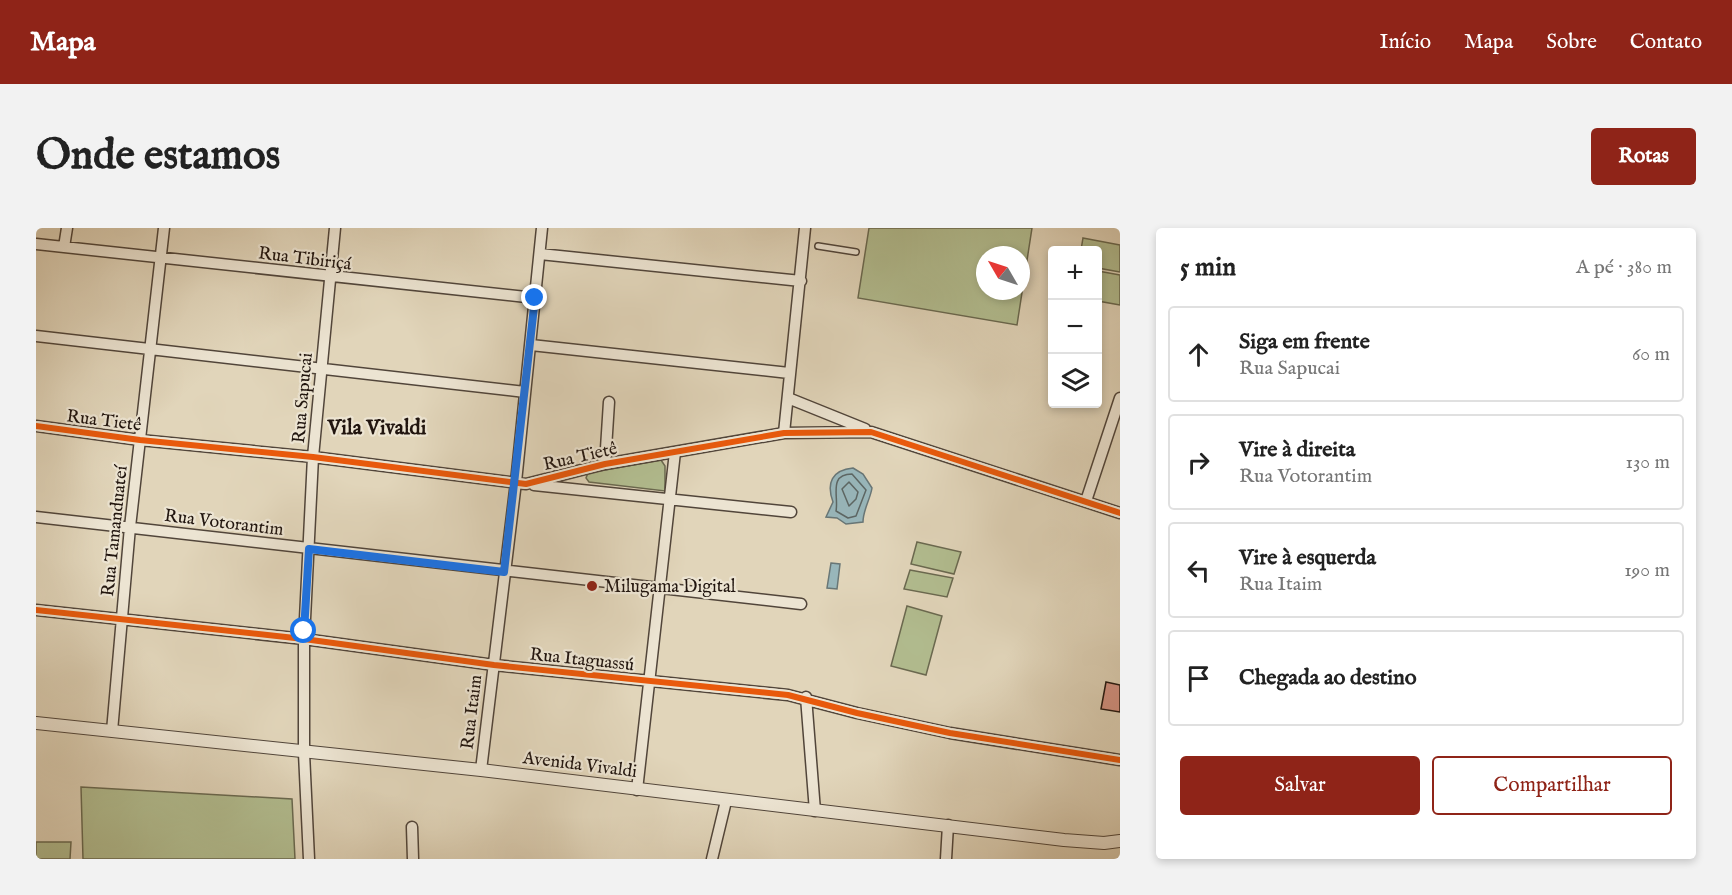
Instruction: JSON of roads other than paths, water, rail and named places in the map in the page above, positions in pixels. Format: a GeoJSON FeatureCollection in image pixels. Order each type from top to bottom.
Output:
{"type":"FeatureCollection","features":[{"type":"Feature","properties":{"kind":"street"},"geometry":{"type":"LineString","coordinates":[[64,248],[67,228]]}},
{"type":"Feature","properties":{"kind":"street","name":"Rua Tamanduateí"},"geometry":{"type":"LineString","coordinates":[[112,731],[130,527],[152,350],[164,228]]}},
{"type":"Feature","properties":{"kind":"street","name":"Rua Sapucai"},"geometry":{"type":"LineString","coordinates":[[309,859],[304,753],[304,639],[313,457],[335,228]]}},
{"type":"Feature","properties":{"kind":"street","name":"Rua Itaim"},"geometry":{"type":"LineString","coordinates":[[481,770],[504,572],[521,483],[525,392],[542,228]]}},
{"type":"Feature","properties":{"kind":"street"},"geometry":{"type":"LineString","coordinates":[[784,433],[806,228]]}},
{"type":"Feature","properties":{"kind":"street","name":"Rua Tibiriçá"},"geometry":{"type":"LineString","coordinates":[[36,244],[330,278],[535,298]]}},
{"type":"Feature","properties":{"kind":"street"},"geometry":{"type":"LineString","coordinates":[[540,254],[801,281]]}},
{"type":"Feature","properties":{"kind":"street"},"geometry":{"type":"LineString","coordinates":[[36,336],[525,392]]}},
{"type":"Feature","properties":{"kind":"street"},"geometry":{"type":"LineString","coordinates":[[531,345],[789,373]]}},
{"type":"Feature","properties":{"kind":"street"},"geometry":{"type":"LineString","coordinates":[[788,398],[871,432]]}},
{"type":"Feature","properties":{"kind":"street"},"geometry":{"type":"LineString","coordinates":[[1086,501],[1120,399]]}},
{"type":"Feature","properties":{"kind":"street"},"geometry":{"type":"LineString","coordinates":[[605,464],[609,402]]}},
{"type":"Feature","properties":{"kind":"street","name":"Rua Tietê"},"geometry":{"type":"LineString","coordinates":[[36,426],[521,483],[605,464],[784,433],[871,432],[1120,513]]}},
{"type":"Feature","properties":{"kind":"street"},"geometry":{"type":"LineString","coordinates":[[637,790],[675,452]]}},
{"type":"Feature","properties":{"kind":"street"},"geometry":{"type":"LineString","coordinates":[[582,469],[580,477],[585,489]]}},
{"type":"Feature","properties":{"kind":"street"},"geometry":{"type":"LineString","coordinates":[[521,483],[671,497],[790,512]]}},
{"type":"Feature","properties":{"kind":"street","name":"Rua Votorantim"},"geometry":{"type":"LineString","coordinates":[[36,517],[661,590],[801,604]]}},
{"type":"Feature","properties":{"kind":"street","name":"Rua Itaguassú"},"geometry":{"type":"LineString","coordinates":[[36,610],[304,639],[494,664],[806,697],[857,713],[950,733],[1120,760]]}},
{"type":"Feature","properties":{"kind":"street"},"geometry":{"type":"LineString","coordinates":[[806,697],[815,811]]}},
{"type":"Feature","properties":{"kind":"street","name":"Avenida Vivaldi"},"geometry":{"type":"LineString","coordinates":[[36,723],[481,770],[1064,840],[1104,843],[1120,841]]}},
{"type":"Feature","properties":{"kind":"street"},"geometry":{"type":"LineString","coordinates":[[712,859],[726,801]]}},
{"type":"Feature","properties":{"kind":"street"},"geometry":{"type":"LineString","coordinates":[[946,859],[948,825]]}},
{"type":"Feature","properties":{"kind":"street"},"geometry":{"type":"LineString","coordinates":[[412,827],[413,859]]}},
{"type":"Feature","properties":{"kind":"lane"},"geometry":{"type":"LineString","coordinates":[[818,246],[856,252]]}},
{"type":"Feature","properties":{"kind":"water"},"geometry":{"type":"Polygon","coordinates":[[[853,468],[863,474],[872,488],[863,522],[846,524],[837,518],[826,517],[833,502],[830,489],[832,479],[840,471],[853,468]]]}},
{"type":"Feature","properties":{"kind":"water"},"geometry":{"type":"Polygon","coordinates":[[[831,563],[840,564],[837,589],[827,588],[831,563]]]}},
{"type":"Feature","properties":{"kind":"place","name":"Milugama Digital"},"geometry":{"type":"Point","coordinates":[592,586]}},
{"type":"Feature","properties":{"kind":"district","name":"Vila Vivaldi"},"geometry":{"type":"Point","coordinates":[377,427]}}]}
